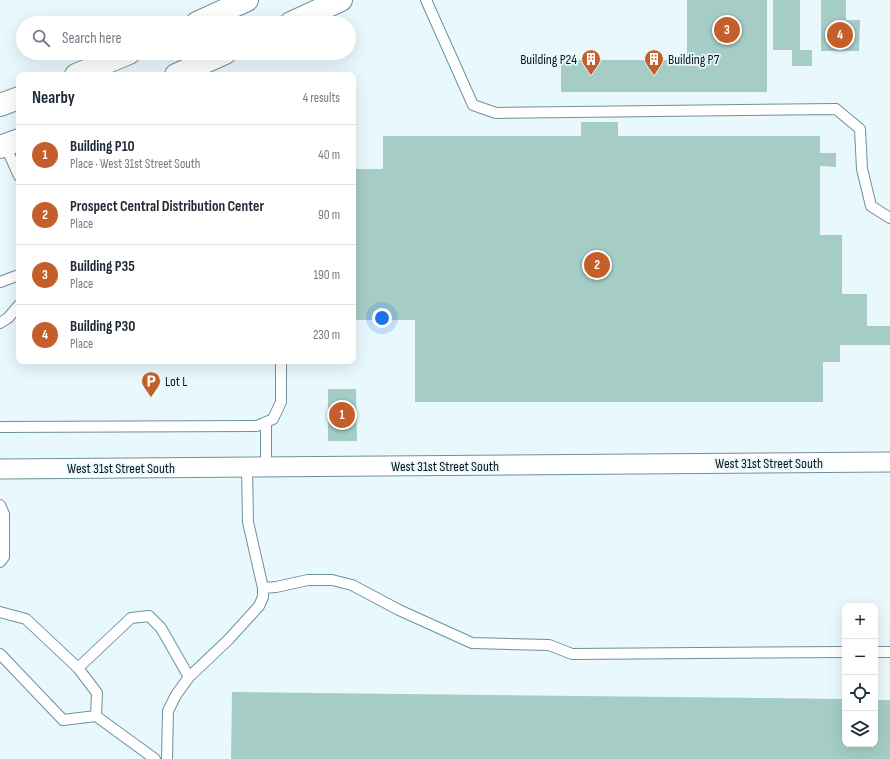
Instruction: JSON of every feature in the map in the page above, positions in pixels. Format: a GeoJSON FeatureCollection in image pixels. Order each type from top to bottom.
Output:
{"type":"FeatureCollection","features":[{"type":"Feature","properties":{"kind":"main road"},"geometry":{"type":"LineString","coordinates":[[212,16],[247,0]]}},
{"type":"Feature","properties":{"kind":"main road"},"geometry":{"type":"LineString","coordinates":[[306,16],[341,0]]}},
{"type":"Feature","properties":{"kind":"main road"},"geometry":{"type":"LineString","coordinates":[[83,72],[112,60]]}},
{"type":"Feature","properties":{"kind":"main road"},"geometry":{"type":"LineString","coordinates":[[183,72],[209,60]]}},
{"type":"Feature","properties":{"kind":"main road"},"geometry":{"type":"LineString","coordinates":[[0,105],[16,99]]}},
{"type":"Feature","properties":{"kind":"street","name":"West 31st Street South"},"geometry":{"type":"LineString","coordinates":[[0,469],[890,462]]}},
{"type":"Feature","properties":{"kind":"lane"},"geometry":{"type":"LineString","coordinates":[[426,0],[473,105],[496,113],[836,109],[860,129],[862,169],[871,206],[890,218]]}},
{"type":"Feature","properties":{"kind":"lane"},"geometry":{"type":"LineString","coordinates":[[8,144],[16,167]]}},
{"type":"Feature","properties":{"kind":"lane"},"geometry":{"type":"LineString","coordinates":[[0,282],[16,276]]}},
{"type":"Feature","properties":{"kind":"lane"},"geometry":{"type":"LineString","coordinates":[[0,323],[8,318],[16,309]]}},
{"type":"Feature","properties":{"kind":"lane"},"geometry":{"type":"LineString","coordinates":[[0,427],[257,426],[273,419],[282,402],[281,364]]}},
{"type":"Feature","properties":{"kind":"lane"},"geometry":{"type":"LineString","coordinates":[[266,422],[266,467]]}},
{"type":"Feature","properties":{"kind":"lane"},"geometry":{"type":"LineString","coordinates":[[167,759],[168,710],[176,695],[188,677],[229,639],[259,606],[263,597],[263,588],[248,522],[247,467]]}},
{"type":"Feature","properties":{"kind":"lane"},"geometry":{"type":"LineString","coordinates":[[0,505],[4,514],[4,557],[0,562]]}},
{"type":"Feature","properties":{"kind":"lane"},"geometry":{"type":"LineString","coordinates":[[263,588],[276,587],[308,580],[332,580],[352,585],[399,610],[472,643],[549,645],[572,654],[842,652]]}},
{"type":"Feature","properties":{"kind":"lane"},"geometry":{"type":"LineString","coordinates":[[0,612],[26,619],[78,668],[97,693],[96,716]]}},
{"type":"Feature","properties":{"kind":"lane"},"geometry":{"type":"LineString","coordinates":[[78,668],[131,618],[148,616],[161,628],[188,677]]}},
{"type":"Feature","properties":{"kind":"lane"},"geometry":{"type":"LineString","coordinates":[[878,652],[890,652]]}},
{"type":"Feature","properties":{"kind":"lane"},"geometry":{"type":"LineString","coordinates":[[0,654],[63,720],[96,716],[155,759]]}},
{"type":"Feature","properties":{"kind":"building"},"geometry":{"type":"Polygon","coordinates":[[[687,0],[767,0],[767,92],[561,92],[561,60],[687,60],[687,0]]]}},
{"type":"Feature","properties":{"kind":"building"},"geometry":{"type":"Polygon","coordinates":[[[773,0],[800,0],[800,50],[812,50],[812,66],[792,66],[792,50],[773,50],[773,0]]]}},
{"type":"Feature","properties":{"kind":"building"},"geometry":{"type":"Polygon","coordinates":[[[821,0],[846,0],[846,20],[860,20],[859,51],[821,51],[821,0]]]}},
{"type":"Feature","properties":{"kind":"building"},"geometry":{"type":"Polygon","coordinates":[[[581,122],[618,122],[618,136],[820,136],[820,153],[836,153],[836,167],[820,166],[820,235],[842,235],[842,294],[867,294],[867,326],[890,326],[890,345],[840,345],[840,362],[823,362],[823,402],[415,402],[415,320],[356,320],[356,169],[383,169],[383,136],[581,136],[581,122]]]}},
{"type":"Feature","properties":{"kind":"building"},"geometry":{"type":"Polygon","coordinates":[[[328,389],[356,389],[357,441],[328,441],[328,389]]]}},
{"type":"Feature","properties":{"kind":"building"},"geometry":{"type":"Polygon","coordinates":[[[232,692],[842,699],[842,747],[878,747],[878,700],[890,700],[890,759],[231,759],[232,692]]]}},
{"type":"Feature","properties":{"kind":"place","name":"Building P35"},"geometry":{"type":"Point","coordinates":[727,30]}},
{"type":"Feature","properties":{"kind":"place","name":"Building P30"},"geometry":{"type":"Point","coordinates":[840,35]}},
{"type":"Feature","properties":{"kind":"place","name":"Building P24"},"geometry":{"type":"Point","coordinates":[591,76]}},
{"type":"Feature","properties":{"kind":"place","name":"Building P7"},"geometry":{"type":"Point","coordinates":[654,76]}},
{"type":"Feature","properties":{"kind":"place","name":"Prospect Central Distribution Center"},"geometry":{"type":"Point","coordinates":[597,265]}},
{"type":"Feature","properties":{"kind":"place","name":"Lot L"},"geometry":{"type":"Point","coordinates":[151,398]}},
{"type":"Feature","properties":{"kind":"place","name":"Building P10"},"geometry":{"type":"Point","coordinates":[342,415]}}]}
